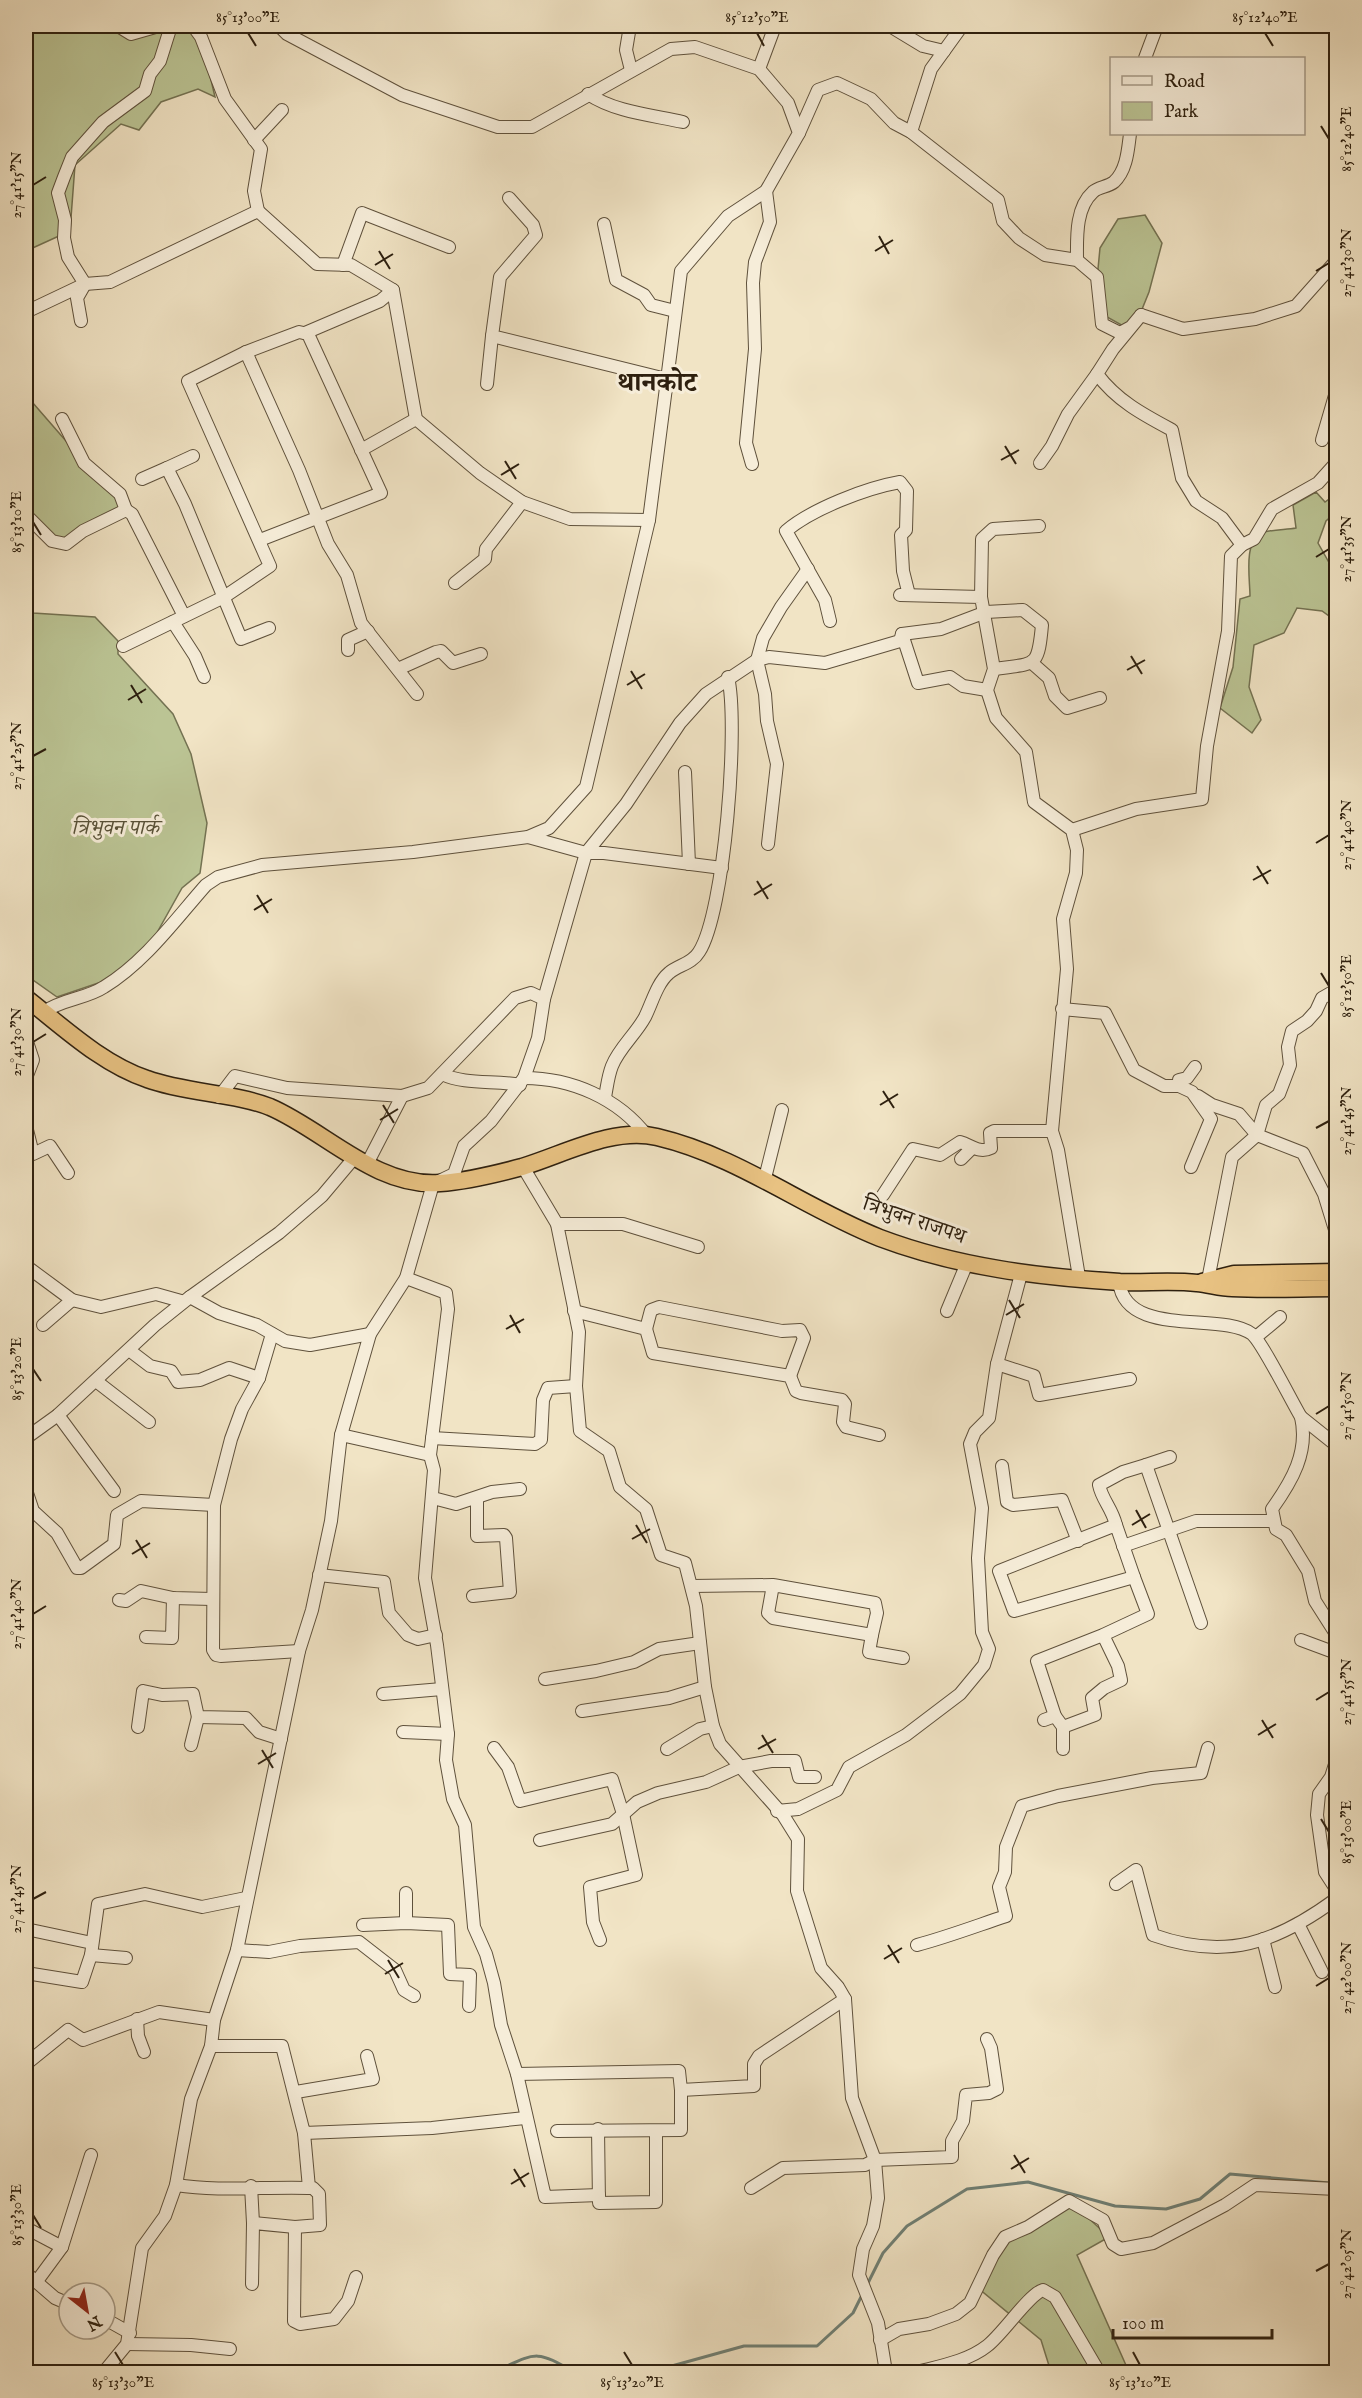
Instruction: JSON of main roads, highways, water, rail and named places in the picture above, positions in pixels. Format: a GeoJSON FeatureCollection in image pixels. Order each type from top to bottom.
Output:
{"type":"FeatureCollection","features":[{"type":"Feature","properties":{"kind":"highway","name":"त्रिभुवन राजपथ"},"geometry":{"type":"LineString","coordinates":[[26,998],[94,1050],[129,1072],[165,1085],[268,1106],[361,1161],[395,1175],[433,1184],[471,1179],[523,1167],[597,1142],[633,1135],[647,1136],[675,1142],[765,1178],[880,1238],[967,1263],[1022,1274],[1119,1282],[1203,1281],[1234,1274],[1336,1272]]}},
{"type":"Feature","properties":{"kind":"highway","name":"त्रिभुवन राजपथ"},"geometry":{"type":"LineString","coordinates":[[1203,1281],[1232,1288],[1336,1288]]}},
{"type":"Feature","properties":{"kind":"waterway"},"geometry":{"type":"LineString","coordinates":[[867,2285],[883,2253],[907,2226],[967,2189],[1028,2182],[1115,2206],[1166,2209],[1200,2199],[1230,2174],[1329,2183]]}},
{"type":"Feature","properties":{"kind":"waterway"},"geometry":{"type":"LineString","coordinates":[[650,2372],[744,2346],[817,2346],[853,2313],[863,2293]]}},
{"type":"Feature","properties":{"kind":"waterway"},"geometry":{"type":"LineString","coordinates":[[494,2372],[534,2356],[550,2359],[573,2372]]}},
{"type":"Feature","properties":{"kind":"district","name":"थानकोट"},"geometry":{"type":"Point","coordinates":[657,384]}},
{"type":"Feature","properties":{"kind":"park label","name":"त्रिभुवन पार्क"},"geometry":{"type":"Point","coordinates":[115,828]}}]}
